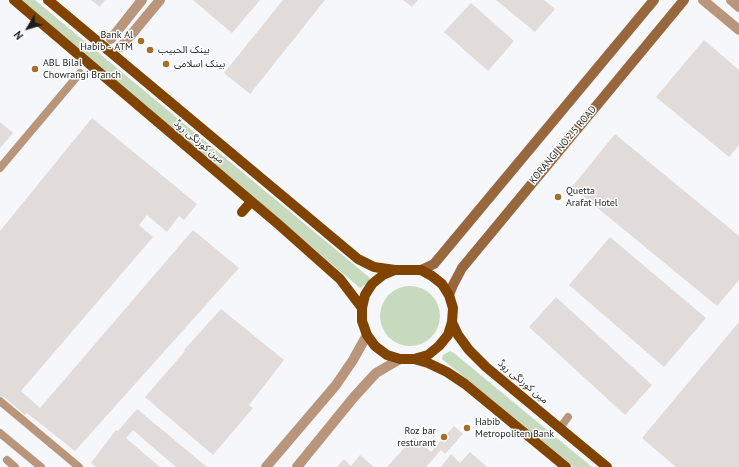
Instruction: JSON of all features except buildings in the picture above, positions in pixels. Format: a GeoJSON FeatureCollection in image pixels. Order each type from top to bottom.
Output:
{"type":"FeatureCollection","features":[{"type":"Feature","properties":{"kind":"main road","name":"مین کورنگی روڈ"},"geometry":{"type":"LineString","coordinates":[[14,0],[278,224],[340,279],[362,308]]}},
{"type":"Feature","properties":{"kind":"main road","name":"مین کورنگی روڈ"},"geometry":{"type":"LineString","coordinates":[[48,0],[340,245],[358,259],[374,267],[395,270]]}},
{"type":"Feature","properties":{"kind":"main road"},"geometry":{"type":"LineString","coordinates":[[421,270],[442,284],[449,295],[453,308],[452,322],[448,335],[439,346],[428,355],[414,359],[400,359],[387,354],[375,346],[367,335],[362,321],[362,308],[365,295],[372,284],[383,275],[395,270],[421,270],[434,264],[654,0]]}},
{"type":"Feature","properties":{"kind":"main road","name":"KORANGI NO.2.5 ROAD"},"geometry":{"type":"LineString","coordinates":[[449,295],[452,285],[462,268],[684,0]]}},
{"type":"Feature","properties":{"kind":"main road"},"geometry":{"type":"LineString","coordinates":[[242,212],[251,202]]}},
{"type":"Feature","properties":{"kind":"main road","name":"مین کورنگی روڈ"},"geometry":{"type":"LineString","coordinates":[[452,322],[458,335],[473,355],[607,467]]}},
{"type":"Feature","properties":{"kind":"main road"},"geometry":{"type":"LineString","coordinates":[[414,359],[428,363],[447,372],[465,384],[566,467]]}},
{"type":"Feature","properties":{"kind":"street"},"geometry":{"type":"LineString","coordinates":[[110,39],[142,0]]}},
{"type":"Feature","properties":{"kind":"street"},"geometry":{"type":"LineString","coordinates":[[121,47],[160,0]]}},
{"type":"Feature","properties":{"kind":"street"},"geometry":{"type":"LineString","coordinates":[[703,0],[739,30]]}},
{"type":"Feature","properties":{"kind":"street"},"geometry":{"type":"LineString","coordinates":[[731,0],[739,7]]}},
{"type":"Feature","properties":{"kind":"street"},"geometry":{"type":"LineString","coordinates":[[0,168],[80,73]]}},
{"type":"Feature","properties":{"kind":"street"},"geometry":{"type":"LineString","coordinates":[[266,467],[336,385],[353,360],[367,335]]}},
{"type":"Feature","properties":{"kind":"street"},"geometry":{"type":"LineString","coordinates":[[297,467],[354,397],[376,373],[400,359]]}},
{"type":"Feature","properties":{"kind":"street"},"geometry":{"type":"LineString","coordinates":[[0,401],[79,467]]}},
{"type":"Feature","properties":{"kind":"street"},"geometry":{"type":"LineString","coordinates":[[560,428],[568,417]]}},
{"type":"Feature","properties":{"kind":"street"},"geometry":{"type":"LineString","coordinates":[[0,433],[41,467]]}},
{"type":"Feature","properties":{"kind":"street"},"geometry":{"type":"LineString","coordinates":[[6,460],[15,467]]}},
{"type":"Feature","properties":{"kind":"green space"},"geometry":{"type":"Polygon","coordinates":[[[20,0],[35,0],[370,278],[368,283],[360,288],[20,0]]]}},
{"type":"Feature","properties":{"kind":"green space"},"geometry":{"type":"Polygon","coordinates":[[[410,286],[426,291],[431,295],[435,300],[440,316],[435,332],[431,337],[426,341],[410,346],[394,341],[389,337],[385,332],[380,316],[385,300],[389,295],[394,291],[410,286]]]}},
{"type":"Feature","properties":{"kind":"green space"},"geometry":{"type":"Polygon","coordinates":[[[450,351],[592,467],[574,467],[442,359],[443,355],[450,351]]]}},
{"type":"Feature","properties":{"kind":"place","name":"Bank Al Habib - ATM"},"geometry":{"type":"Point","coordinates":[141,41]}},
{"type":"Feature","properties":{"kind":"place","name":"بينک الحبيب"},"geometry":{"type":"Point","coordinates":[150,50]}},
{"type":"Feature","properties":{"kind":"place","name":"بینک اسلامی"},"geometry":{"type":"Point","coordinates":[166,64]}},
{"type":"Feature","properties":{"kind":"place","name":"ABL Bilal Chowrangi Branch"},"geometry":{"type":"Point","coordinates":[35,69]}},
{"type":"Feature","properties":{"kind":"place","name":"Quetta Arafat Hotel"},"geometry":{"type":"Point","coordinates":[558,197]}},
{"type":"Feature","properties":{"kind":"place","name":"Habib Metropoliten Bank"},"geometry":{"type":"Point","coordinates":[467,428]}},
{"type":"Feature","properties":{"kind":"place","name":"Roz bar resturant"},"geometry":{"type":"Point","coordinates":[444,437]}}]}
